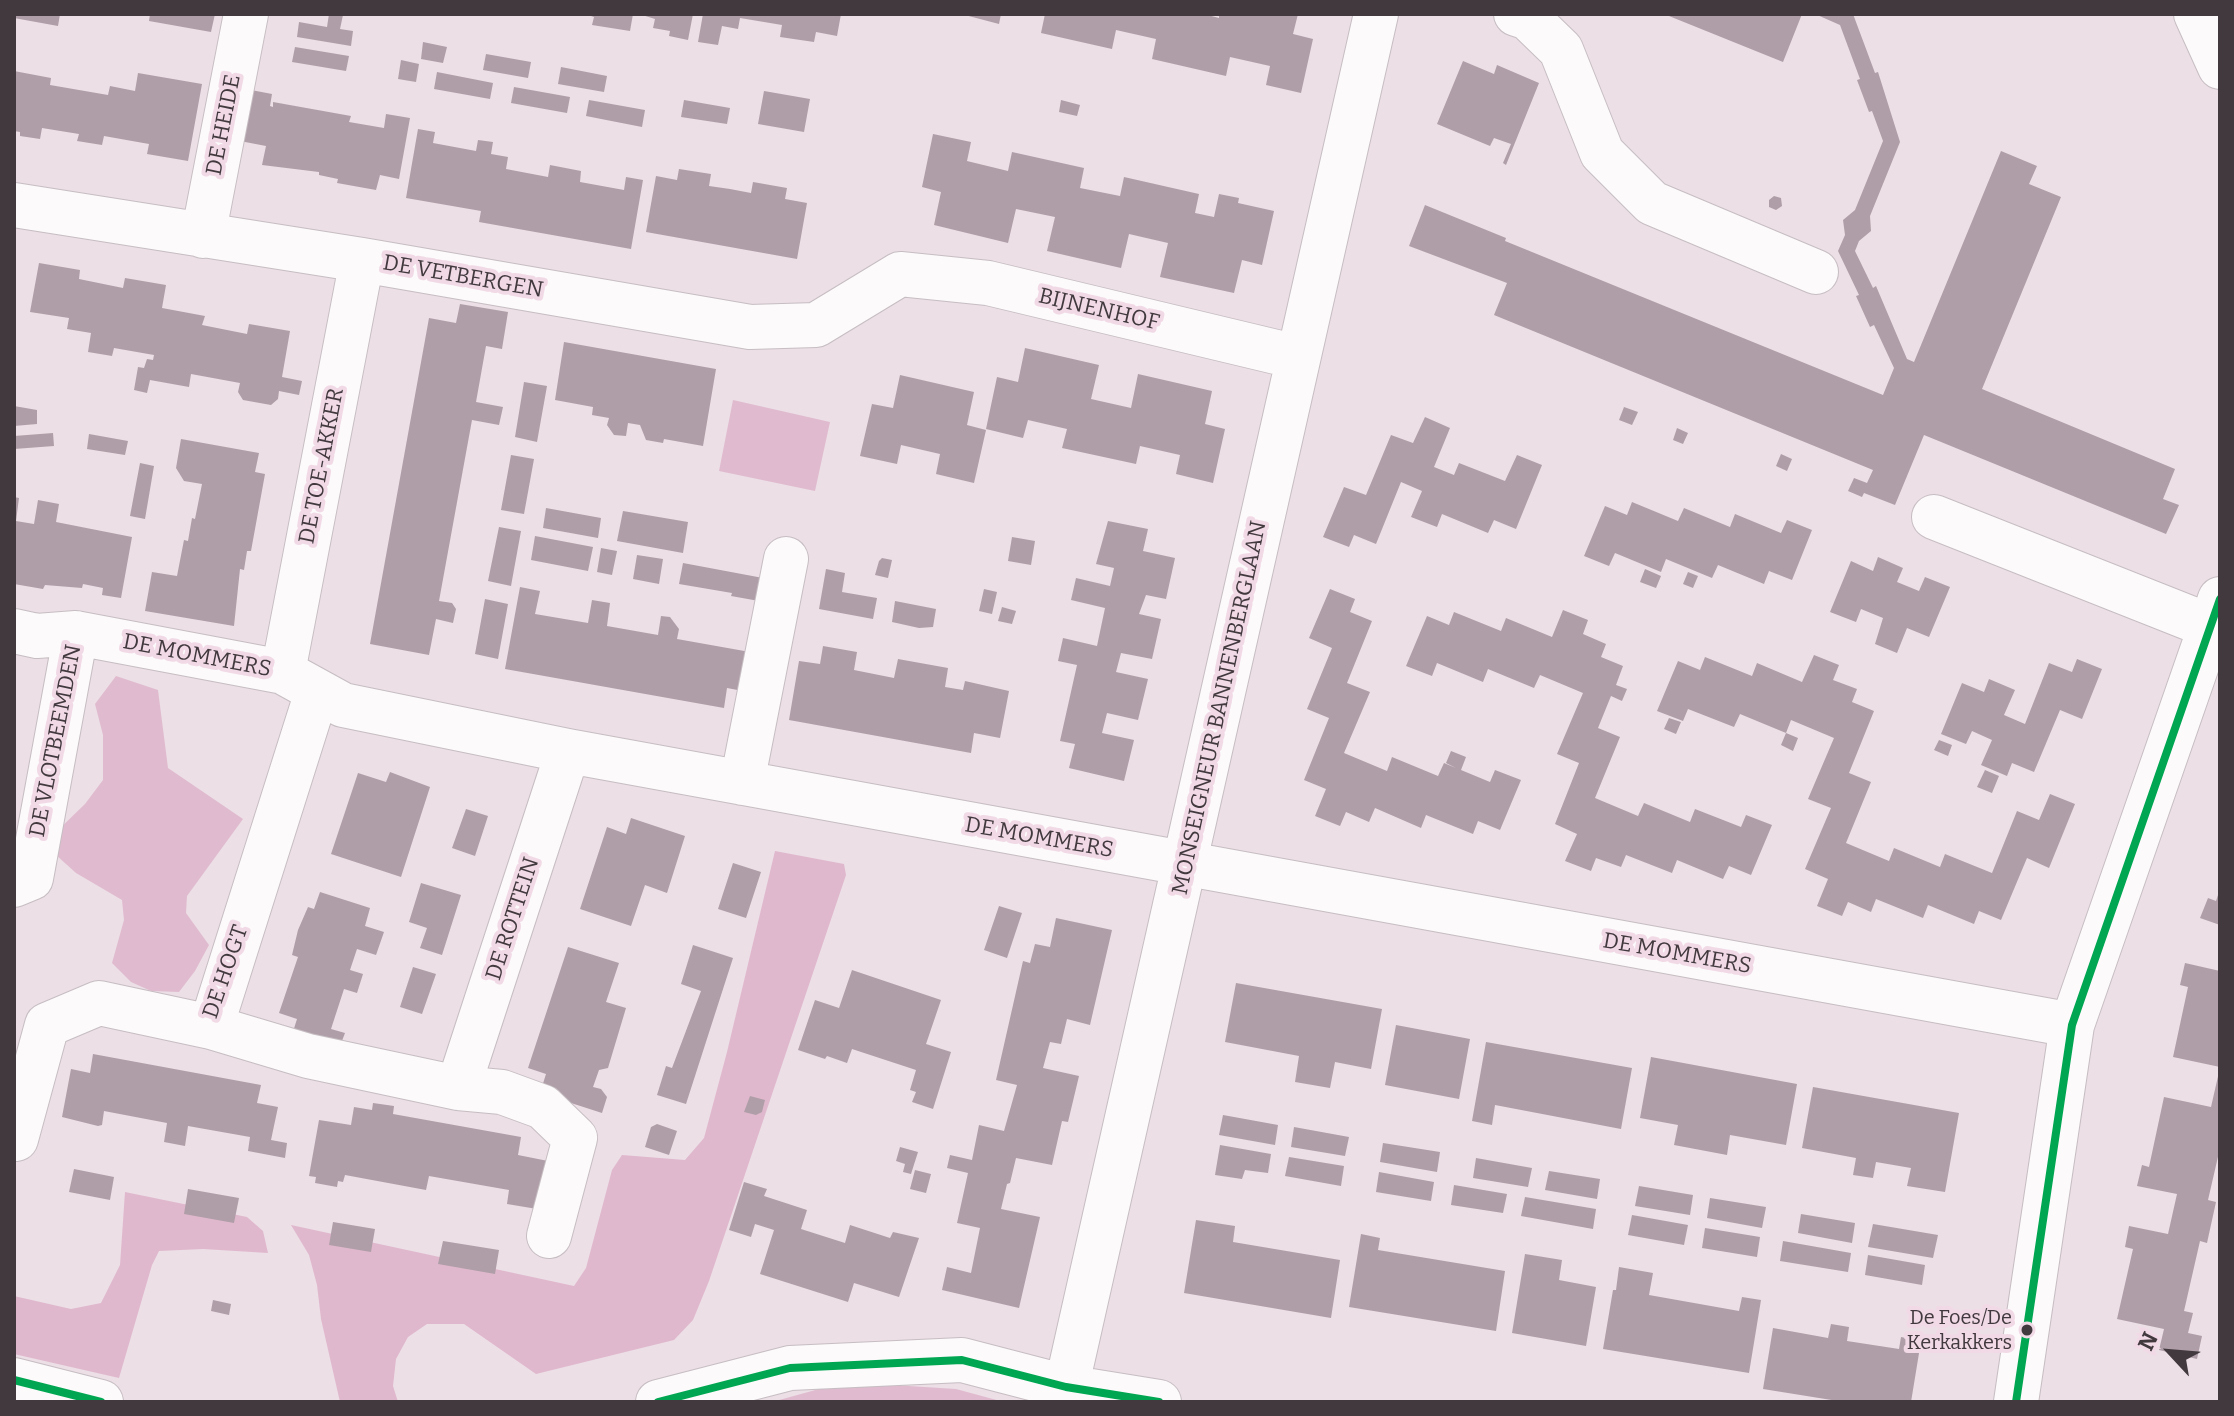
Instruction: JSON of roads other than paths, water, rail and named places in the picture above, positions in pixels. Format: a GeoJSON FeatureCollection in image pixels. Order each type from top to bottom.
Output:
{"type":"FeatureCollection","features":[{"type":"Feature","properties":{"kind":"street","name":"DE HEIDE"},"geometry":{"type":"LineString","coordinates":[[203,236],[246,14]]}},
{"type":"Feature","properties":{"kind":"street","name":"MONSEIGNEUR BANNENBERGLAAN"},"geometry":{"type":"LineString","coordinates":[[1065,1394],[1376,14]]}},
{"type":"Feature","properties":{"kind":"street"},"geometry":{"type":"LineString","coordinates":[[1516,14],[1528,18],[1561,50],[1602,153],[1652,203],[1816,272]]}},
{"type":"Feature","properties":{"kind":"street"},"geometry":{"type":"LineString","coordinates":[[2196,14],[2220,67]]}},
{"type":"Feature","properties":{"kind":"street","name":"DE VETBERGEN"},"geometry":{"type":"LineString","coordinates":[[14,205],[362,260],[750,327],[816,325],[900,274]]}},
{"type":"Feature","properties":{"kind":"street","name":"DE TOE-AKKER"},"geometry":{"type":"LineString","coordinates":[[300,682],[362,260]]}},
{"type":"Feature","properties":{"kind":"street","name":"BIJNENHOF"},"geometry":{"type":"LineString","coordinates":[[900,274],[988,283],[1297,357]]}},
{"type":"Feature","properties":{"kind":"street"},"geometry":{"type":"LineString","coordinates":[[1934,517],[2216,613],[2072,1025],[2016,1402]]}},
{"type":"Feature","properties":{"kind":"street"},"geometry":{"type":"LineString","coordinates":[[742,783],[786,559]]}},
{"type":"Feature","properties":{"kind":"street","name":"DE MOMMERS"},"geometry":{"type":"LineString","coordinates":[[14,631],[37,636],[76,633],[300,682],[343,705],[568,751],[2072,1025]]}},
{"type":"Feature","properties":{"kind":"street","name":"DE VLOTBEEMDEN"},"geometry":{"type":"LineString","coordinates":[[14,885],[31,878],[76,633]]}},
{"type":"Feature","properties":{"kind":"street","name":"DE HOGT"},"geometry":{"type":"LineString","coordinates":[[16,1139],[47,1025],[99,1003],[211,1027],[300,682]]}},
{"type":"Feature","properties":{"kind":"street","name":"DE ROTTEIN"},"geometry":{"type":"LineString","coordinates":[[458,1088],[568,751]]}},
{"type":"Feature","properties":{"kind":"street"},"geometry":{"type":"LineString","coordinates":[[211,1027],[308,1056],[458,1088],[502,1092],[543,1107],[575,1138],[549,1236]]}},
{"type":"Feature","properties":{"kind":"street"},"geometry":{"type":"LineString","coordinates":[[658,1402],[790,1368],[962,1360],[1065,1394],[1159,1402]]}},
{"type":"Feature","properties":{"kind":"street"},"geometry":{"type":"LineString","coordinates":[[14,1380],[101,1402]]}},
{"type":"Feature","properties":{"kind":"place","name":"De Foes/De Kerkakkers"},"geometry":{"type":"Point","coordinates":[2027,1330]}}]}
